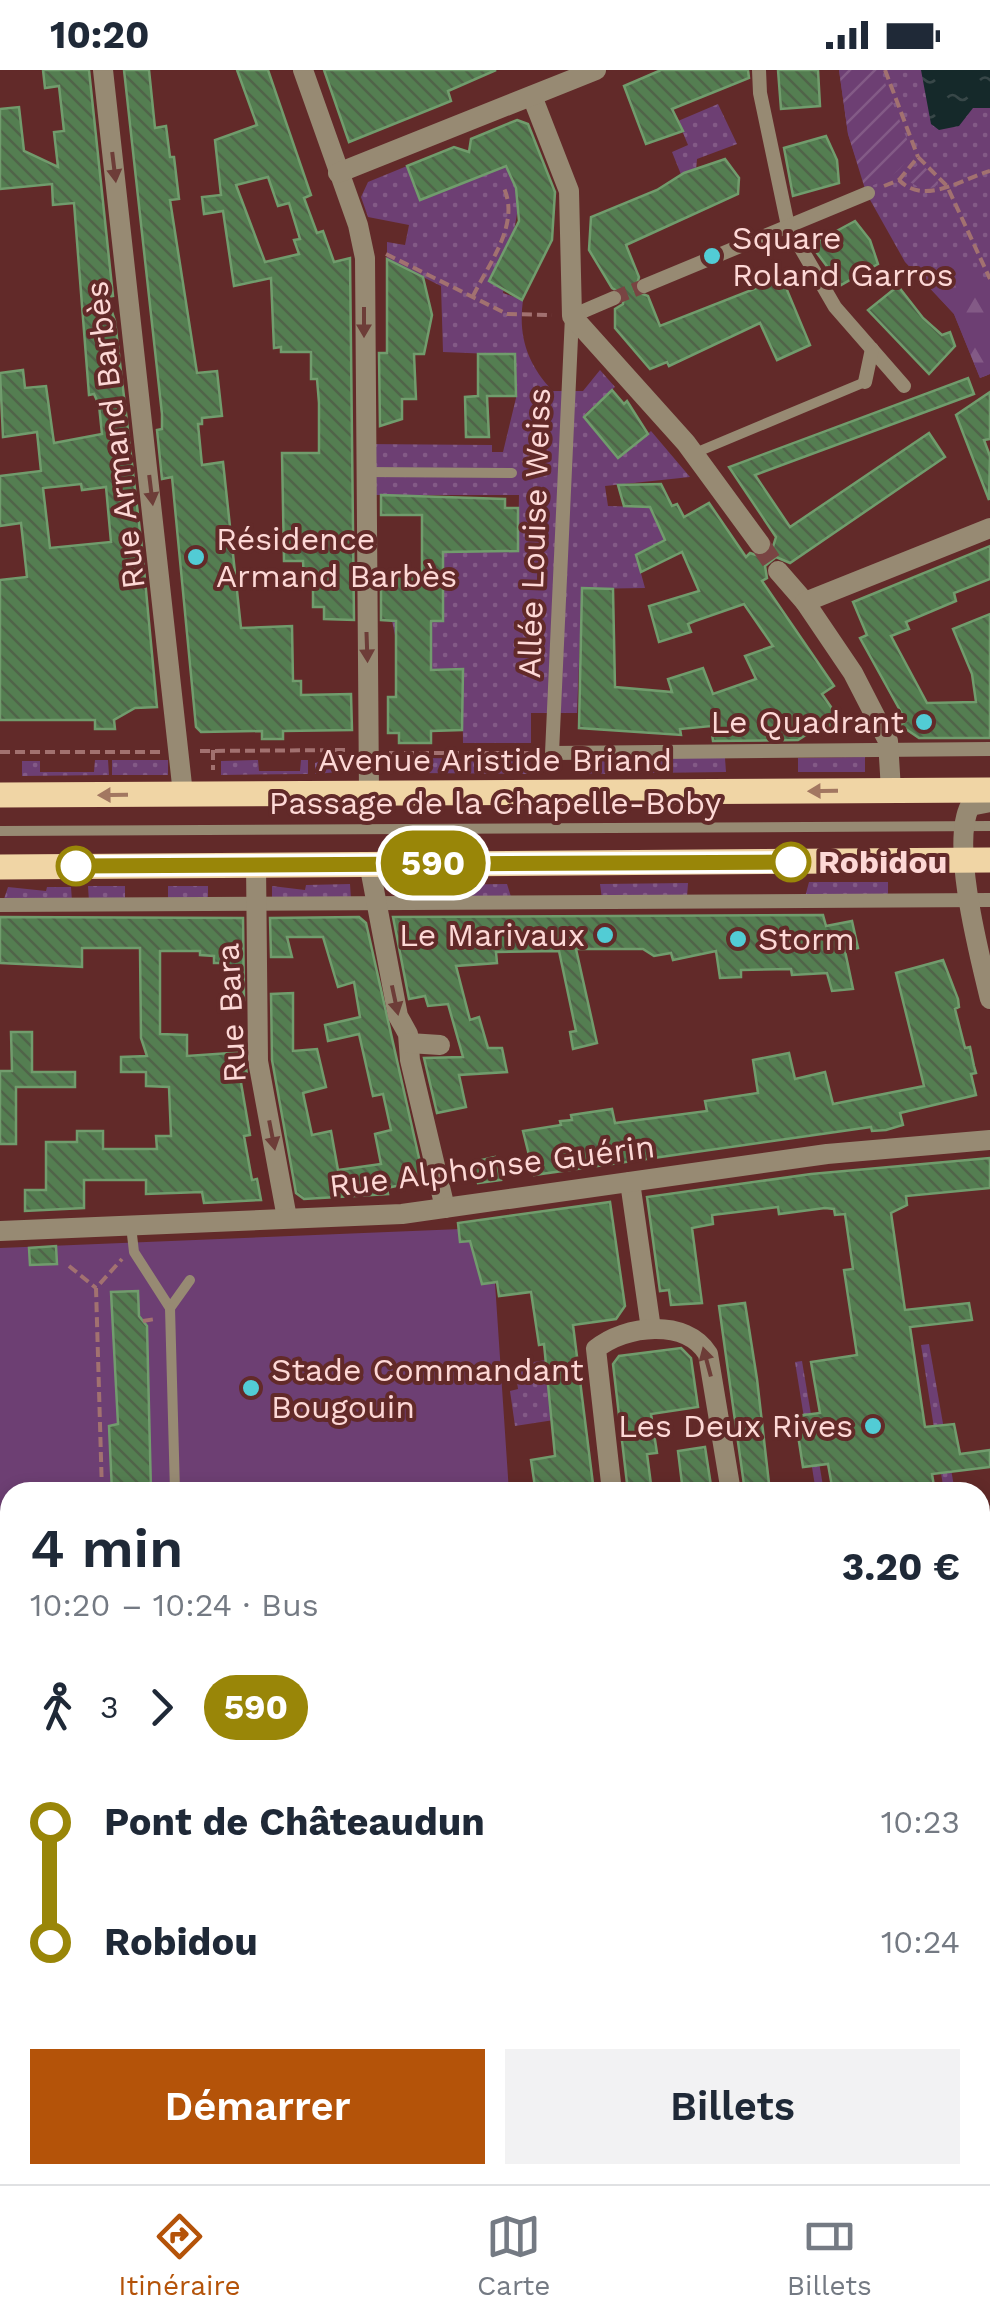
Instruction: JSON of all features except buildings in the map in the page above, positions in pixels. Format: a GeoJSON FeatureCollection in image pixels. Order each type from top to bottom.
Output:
{"type":"FeatureCollection","features":[{"type":"Feature","properties":{"kind":"main road","name":"Avenue Aristide Briand"},"geometry":{"type":"LineString","coordinates":[[0,796],[990,790]]}},
{"type":"Feature","properties":{"kind":"main road"},"geometry":{"type":"LineString","coordinates":[[0,867],[978,860]]}},
{"type":"Feature","properties":{"kind":"street","name":"Rue Armand Barbès"},"geometry":{"type":"LineString","coordinates":[[103,70],[183,794]]}},
{"type":"Feature","properties":{"kind":"street"},"geometry":{"type":"LineString","coordinates":[[303,70],[358,225],[364,258],[370,794]]}},
{"type":"Feature","properties":{"kind":"street"},"geometry":{"type":"LineString","coordinates":[[338,173],[596,70]]}},
{"type":"Feature","properties":{"kind":"street"},"geometry":{"type":"LineString","coordinates":[[759,70],[760,93],[788,226],[835,307],[904,386]]}},
{"type":"Feature","properties":{"kind":"street"},"geometry":{"type":"LineString","coordinates":[[532,96],[569,191],[572,316],[694,454],[760,544]]}},
{"type":"Feature","properties":{"kind":"street"},"geometry":{"type":"LineString","coordinates":[[644,286],[868,193]]}},
{"type":"Feature","properties":{"kind":"street"},"geometry":{"type":"LineString","coordinates":[[572,316],[614,298]]}},
{"type":"Feature","properties":{"kind":"street","name":"Allée Louise Weiss"},"geometry":{"type":"LineString","coordinates":[[552,753],[572,316]]}},
{"type":"Feature","properties":{"kind":"street"},"geometry":{"type":"LineString","coordinates":[[865,382],[872,349]]}},
{"type":"Feature","properties":{"kind":"street"},"geometry":{"type":"LineString","coordinates":[[805,602],[990,528]]}},
{"type":"Feature","properties":{"kind":"street"},"geometry":{"type":"LineString","coordinates":[[778,571],[805,602],[853,674],[890,750],[891,790]]}},
{"type":"Feature","properties":{"kind":"street","name":"Avenue Aristide Briand"},"geometry":{"type":"LineString","coordinates":[[552,753],[990,749]]}},
{"type":"Feature","properties":{"kind":"street"},"geometry":{"type":"LineString","coordinates":[[990,802],[970,806],[966,826],[978,860],[968,900],[990,999]]}},
{"type":"Feature","properties":{"kind":"street"},"geometry":{"type":"LineString","coordinates":[[369,863],[398,1016],[409,1042],[446,1208]]}},
{"type":"Feature","properties":{"kind":"street","name":"Rue Bara"},"geometry":{"type":"LineString","coordinates":[[256,864],[258,1061],[286,1218]]}},
{"type":"Feature","properties":{"kind":"street"},"geometry":{"type":"LineString","coordinates":[[0,904],[990,900]]}},
{"type":"Feature","properties":{"kind":"street"},"geometry":{"type":"LineString","coordinates":[[409,1042],[440,1045]]}},
{"type":"Feature","properties":{"kind":"street","name":"Rue Alphonse Guérin"},"geometry":{"type":"LineString","coordinates":[[0,1231],[446,1208],[827,1154],[990,1140]]}},
{"type":"Feature","properties":{"kind":"street"},"geometry":{"type":"LineString","coordinates":[[630,1182],[651,1329]]}},
{"type":"Feature","properties":{"kind":"street"},"geometry":{"type":"LineString","coordinates":[[611,1482],[593,1356],[602,1344],[651,1329],[680,1332],[702,1345],[708,1354],[729,1482]]}},
{"type":"Feature","properties":{"kind":"lane"},"geometry":{"type":"LineString","coordinates":[[694,454],[865,382]]}},
{"type":"Feature","properties":{"kind":"lane"},"geometry":{"type":"LineString","coordinates":[[364,472],[512,474]]}},
{"type":"Feature","properties":{"kind":"lane","name":"Passage de la Chapelle-Boby"},"geometry":{"type":"LineString","coordinates":[[0,830],[990,826]]}},
{"type":"Feature","properties":{"kind":"lane"},"geometry":{"type":"LineString","coordinates":[[131,1225],[134,1252],[170,1308],[174,1482]]}},
{"type":"Feature","properties":{"kind":"lane"},"geometry":{"type":"LineString","coordinates":[[170,1308],[190,1280]]}},
{"type":"Feature","properties":{"kind":"path"},"geometry":{"type":"LineString","coordinates":[[885,70],[918,158],[947,186],[990,278]]}},
{"type":"Feature","properties":{"kind":"path"},"geometry":{"type":"LineString","coordinates":[[868,193],[900,180],[918,158]]}},
{"type":"Feature","properties":{"kind":"path"},"geometry":{"type":"LineString","coordinates":[[900,180],[921,192],[990,171]]}},
{"type":"Feature","properties":{"kind":"path"},"geometry":{"type":"LineString","coordinates":[[473,296],[509,224],[510,202],[504,188]]}},
{"type":"Feature","properties":{"kind":"path"},"geometry":{"type":"LineString","coordinates":[[364,258],[380,251],[507,314],[572,316]]}},
{"type":"Feature","properties":{"kind":"path"},"geometry":{"type":"LineString","coordinates":[[512,474],[539,449],[565,450]]}},
{"type":"Feature","properties":{"kind":"path"},"geometry":{"type":"LineString","coordinates":[[213,750],[214,784]]}},
{"type":"Feature","properties":{"kind":"path","name":"Avenue Aristide Briand"},"geometry":{"type":"LineString","coordinates":[[398,754],[552,753]]}},
{"type":"Feature","properties":{"kind":"path"},"geometry":{"type":"LineString","coordinates":[[102,1482],[96,1288],[129,1252]]}},
{"type":"Feature","properties":{"kind":"path"},"geometry":{"type":"LineString","coordinates":[[69,1266],[96,1288]]}},
{"type":"Feature","properties":{"kind":"green space"},"geometry":{"type":"Polygon","coordinates":[[[839,70],[990,70],[990,374],[980,378],[954,314],[905,262],[869,198],[848,134],[839,70]]]}},
{"type":"Feature","properties":{"kind":"green space"},"geometry":{"type":"Polygon","coordinates":[[[839,70],[880,70],[910,147],[900,168],[865,189],[848,134],[839,70]]]}},
{"type":"Feature","properties":{"kind":"green space"},"geometry":{"type":"Polygon","coordinates":[[[718,104],[737,144],[697,159],[696,171],[682,177],[672,152],[688,145],[678,121],[718,104]]]}},
{"type":"Feature","properties":{"kind":"green space"},"geometry":{"type":"Polygon","coordinates":[[[921,163],[938,182],[937,187],[922,189],[908,181],[907,173],[921,163]]]}},
{"type":"Feature","properties":{"kind":"green space"},"geometry":{"type":"Polygon","coordinates":[[[407,166],[421,199],[506,166],[520,197],[503,293],[523,300],[523,337],[531,360],[553,391],[583,391],[600,370],[615,387],[585,414],[621,456],[651,431],[690,477],[605,486],[608,506],[650,507],[665,540],[636,555],[645,588],[582,589],[577,713],[531,713],[531,743],[463,743],[462,670],[431,670],[431,641],[396,640],[392,621],[443,621],[443,552],[518,551],[519,495],[364,495],[364,444],[492,445],[492,452],[503,452],[516,398],[515,355],[443,352],[441,286],[387,259],[387,242],[405,245],[409,225],[368,217],[361,197],[368,182],[407,166]]]}},
{"type":"Feature","properties":{"kind":"green space"},"geometry":{"type":"Polygon","coordinates":[[[958,260],[990,295],[990,374],[980,378],[954,314],[932,290],[936,269],[958,260]]]}},
{"type":"Feature","properties":{"kind":"green space"},"geometry":{"type":"Polygon","coordinates":[[[865,757],[865,772],[798,772],[798,758],[865,757]]]}},
{"type":"Feature","properties":{"kind":"green space"},"geometry":{"type":"Polygon","coordinates":[[[416,758],[531,759],[530,774],[416,773],[416,758]]]}},
{"type":"Feature","properties":{"kind":"green space"},"geometry":{"type":"Polygon","coordinates":[[[576,758],[611,758],[611,774],[575,773],[576,758]]]}},
{"type":"Feature","properties":{"kind":"green space"},"geometry":{"type":"Polygon","coordinates":[[[648,758],[725,758],[726,772],[651,773],[648,758]]]}},
{"type":"Feature","properties":{"kind":"green space"},"geometry":{"type":"Polygon","coordinates":[[[325,759],[350,760],[350,771],[315,774],[315,763],[325,759]]]}},
{"type":"Feature","properties":{"kind":"green space"},"geometry":{"type":"Polygon","coordinates":[[[95,760],[108,760],[109,775],[22,776],[22,761],[40,761],[40,772],[94,772],[95,760]]]}},
{"type":"Feature","properties":{"kind":"green space"},"geometry":{"type":"Polygon","coordinates":[[[112,760],[168,760],[168,775],[112,775],[112,760]]]}},
{"type":"Feature","properties":{"kind":"green space"},"geometry":{"type":"Polygon","coordinates":[[[258,760],[259,771],[300,771],[301,760],[308,760],[308,774],[221,775],[221,761],[258,760]]]}},
{"type":"Feature","properties":{"kind":"green space"},"geometry":{"type":"Polygon","coordinates":[[[809,882],[888,882],[888,897],[805,897],[809,882]]]}},
{"type":"Feature","properties":{"kind":"green space"},"geometry":{"type":"Polygon","coordinates":[[[688,883],[687,898],[602,899],[600,884],[688,883]]]}},
{"type":"Feature","properties":{"kind":"green space"},"geometry":{"type":"Polygon","coordinates":[[[350,884],[351,899],[272,900],[272,886],[305,890],[306,885],[350,884]]]}},
{"type":"Feature","properties":{"kind":"green space"},"geometry":{"type":"Polygon","coordinates":[[[507,884],[512,900],[417,900],[417,885],[507,884]]]}},
{"type":"Feature","properties":{"kind":"green space"},"geometry":{"type":"Polygon","coordinates":[[[88,886],[125,886],[125,901],[89,902],[88,886]]]}},
{"type":"Feature","properties":{"kind":"green space"},"geometry":{"type":"Polygon","coordinates":[[[168,886],[208,886],[208,901],[168,901],[168,886]]]}},
{"type":"Feature","properties":{"kind":"green space"},"geometry":{"type":"Polygon","coordinates":[[[8,887],[46,891],[47,887],[71,887],[72,901],[3,902],[8,887]]]}},
{"type":"Feature","properties":{"kind":"green space","name":"Stade Commandant Bougouin"},"geometry":{"type":"Polygon","coordinates":[[[485,1228],[495,1283],[508,1482],[0,1482],[0,1248],[485,1228]]]}},
{"type":"Feature","properties":{"kind":"green space"},"geometry":{"type":"Polygon","coordinates":[[[929,1344],[953,1482],[942,1482],[921,1345],[929,1344]]]}},
{"type":"Feature","properties":{"kind":"green space"},"geometry":{"type":"Polygon","coordinates":[[[546,1360],[554,1420],[515,1426],[510,1391],[518,1389],[515,1365],[546,1360]]]}},
{"type":"Feature","properties":{"kind":"green space"},"geometry":{"type":"Polygon","coordinates":[[[802,1361],[822,1482],[814,1482],[795,1362],[802,1361]]]}},
{"type":"Feature","properties":{"kind":"water"},"geometry":{"type":"Polygon","coordinates":[[[921,70],[990,70],[990,108],[973,108],[959,126],[939,130],[931,124],[921,70]]]}},
{"type":"Feature","properties":{"kind":"tunnel"},"geometry":{"type":"LineString","coordinates":[[614,298],[644,286]]}},
{"type":"Feature","properties":{"kind":"tunnel"},"geometry":{"type":"LineString","coordinates":[[760,544],[778,571]]}},
{"type":"Feature","properties":{"kind":"bus line","name":"590"},"geometry":{"type":"LineString","coordinates":[[76,866],[791,862]]}},
{"type":"Feature","properties":{"kind":"place","name":"Square Roland Garros"},"geometry":{"type":"Point","coordinates":[712,256]}},
{"type":"Feature","properties":{"kind":"place","name":"Résidence Armand Barbès"},"geometry":{"type":"Point","coordinates":[196,557]}},
{"type":"Feature","properties":{"kind":"place","name":"Le Quadrant"},"geometry":{"type":"Point","coordinates":[924,722]}},
{"type":"Feature","properties":{"kind":"place","name":"Robidou"},"geometry":{"type":"Point","coordinates":[791,862]}},
{"type":"Feature","properties":{"kind":"place","name":"Le Marivaux"},"geometry":{"type":"Point","coordinates":[605,935]}},
{"type":"Feature","properties":{"kind":"place","name":"Storm"},"geometry":{"type":"Point","coordinates":[738,939]}},
{"type":"Feature","properties":{"kind":"place","name":"Stade Commandant Bougouin"},"geometry":{"type":"Point","coordinates":[251,1388]}},
{"type":"Feature","properties":{"kind":"place","name":"Les Deux Rives"},"geometry":{"type":"Point","coordinates":[873,1426]}}]}
